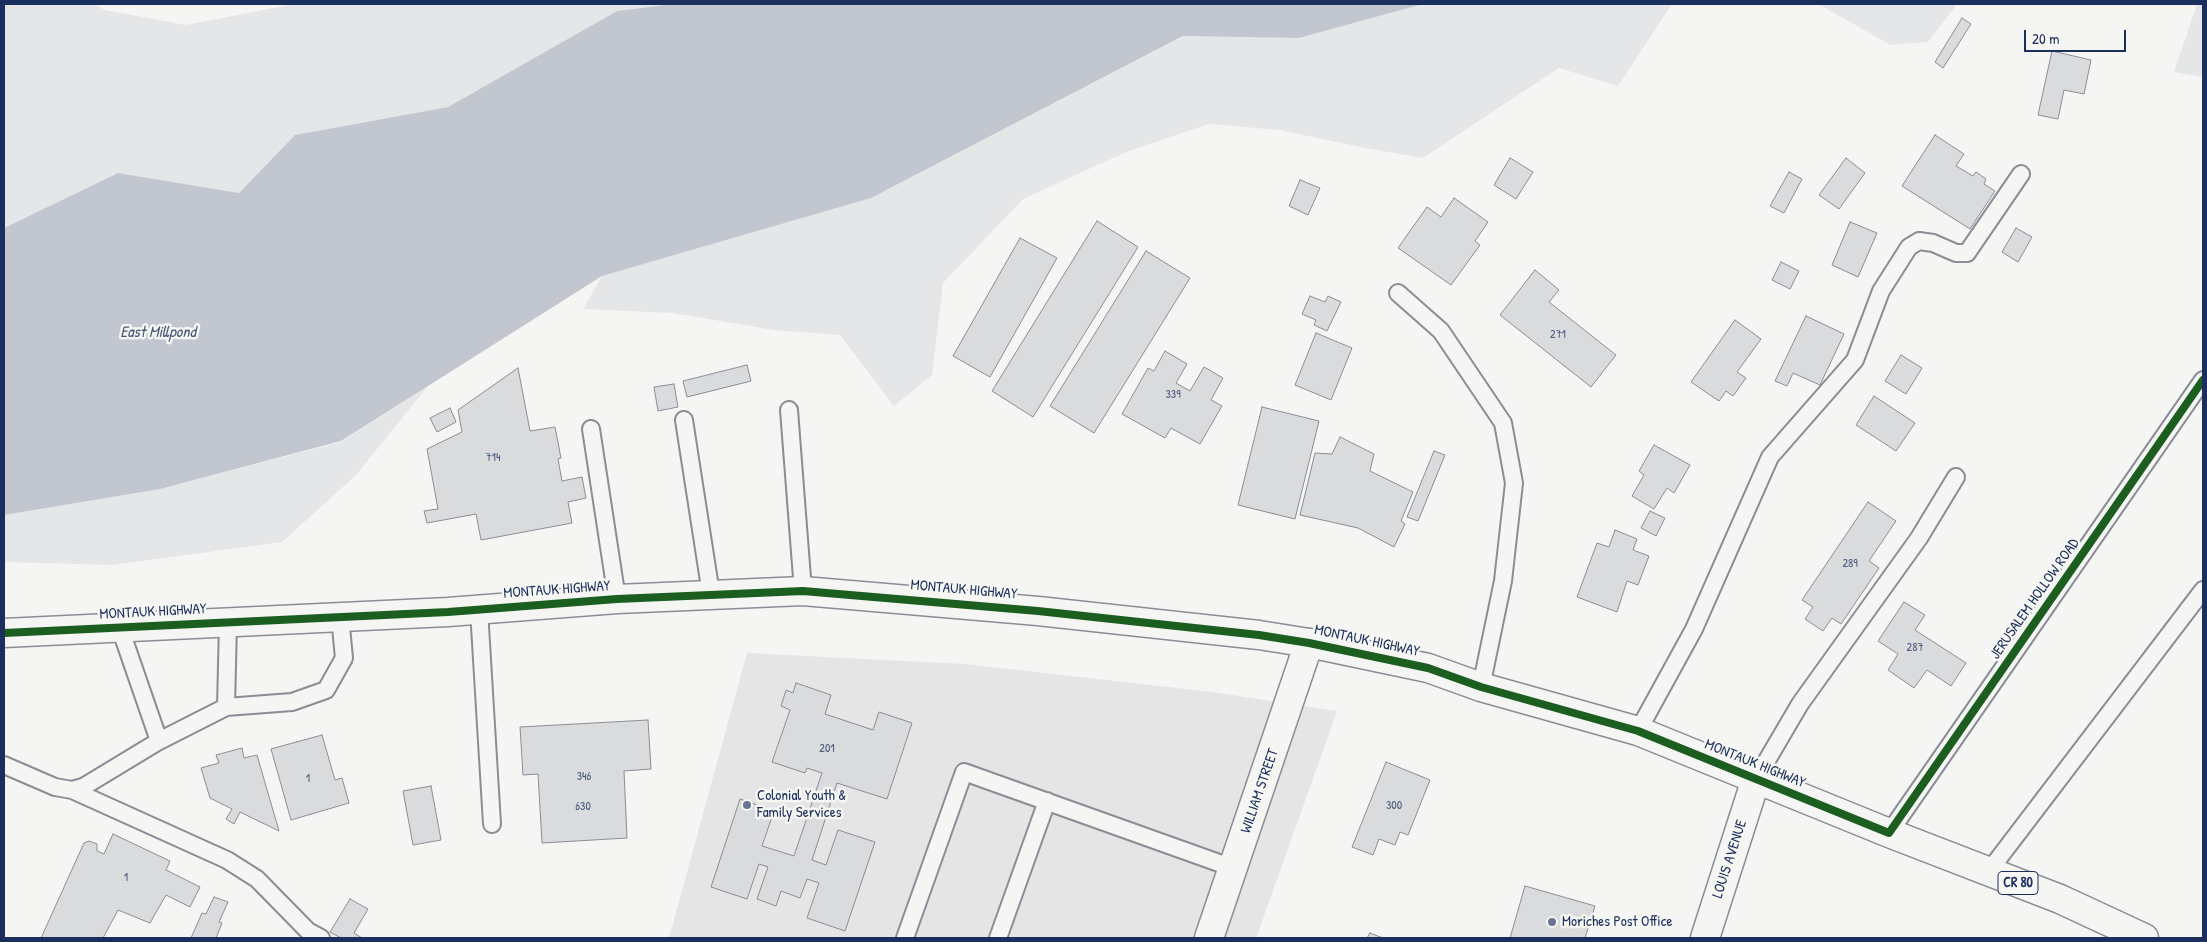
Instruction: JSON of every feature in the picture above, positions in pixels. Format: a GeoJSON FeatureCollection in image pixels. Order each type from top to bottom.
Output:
{"type":"FeatureCollection","features":[{"type":"Feature","properties":{"kind":"main road","name":"MONTAUK HIGHWAY"},"geometry":{"type":"LineString","coordinates":[[4,633],[479,610],[617,599],[803,591],[1038,611],[1259,635],[1309,643],[1428,668],[1481,687],[1638,731],[1889,833],[2060,899],[2144,938]]}},
{"type":"Feature","properties":{"kind":"main road","name":"WILLIAM STREET"},"geometry":{"type":"LineString","coordinates":[[1209,938],[1309,643]]}},
{"type":"Feature","properties":{"kind":"main road","name":"LOUIS AVENUE"},"geometry":{"type":"LineString","coordinates":[[1705,938],[1756,779]]}},
{"type":"Feature","properties":{"kind":"lane"},"geometry":{"type":"LineString","coordinates":[[1638,731],[1694,629],[1770,457],[1855,360],[1880,291],[1909,247],[1919,241],[1933,243],[1956,253],[1967,253],[2021,174]]}},
{"type":"Feature","properties":{"kind":"lane"},"geometry":{"type":"LineString","coordinates":[[1398,293],[1440,331],[1504,423],[1514,482],[1503,581],[1481,687]]}},
{"type":"Feature","properties":{"kind":"lane","name":"JERUSALEM HOLLOW ROAD"},"geometry":{"type":"LineString","coordinates":[[1889,833],[2203,380]]}},
{"type":"Feature","properties":{"kind":"lane"},"geometry":{"type":"LineString","coordinates":[[789,410],[803,591]]}},
{"type":"Feature","properties":{"kind":"lane"},"geometry":{"type":"LineString","coordinates":[[684,420],[711,594]]}},
{"type":"Feature","properties":{"kind":"lane"},"geometry":{"type":"LineString","coordinates":[[591,429],[617,599]]}},
{"type":"Feature","properties":{"kind":"lane"},"geometry":{"type":"LineString","coordinates":[[1756,779],[1796,710],[1919,538],[1956,477]]}},
{"type":"Feature","properties":{"kind":"lane"},"geometry":{"type":"LineString","coordinates":[[1989,872],[2203,590]]}},
{"type":"Feature","properties":{"kind":"lane"},"geometry":{"type":"LineString","coordinates":[[479,610],[492,824]]}},
{"type":"Feature","properties":{"kind":"lane"},"geometry":{"type":"LineString","coordinates":[[72,790],[83,787],[159,741],[226,707],[292,702],[326,690],[344,658],[340,617]]}},
{"type":"Feature","properties":{"kind":"lane"},"geometry":{"type":"LineString","coordinates":[[226,707],[228,622]]}},
{"type":"Feature","properties":{"kind":"lane"},"geometry":{"type":"LineString","coordinates":[[120,628],[159,741]]}},
{"type":"Feature","properties":{"kind":"lane"},"geometry":{"type":"LineString","coordinates":[[4,765],[55,787],[72,790],[227,860],[257,879],[308,931],[321,938]]}},
{"type":"Feature","properties":{"kind":"lane"},"geometry":{"type":"LineString","coordinates":[[905,938],[964,772],[1233,868]]}},
{"type":"Feature","properties":{"kind":"lane"},"geometry":{"type":"LineString","coordinates":[[998,938],[1046,802]]}},
{"type":"Feature","properties":{"kind":"shaded area"},"geometry":{"type":"Polygon","coordinates":[[[4,4],[95,4],[104,10],[186,25],[294,4],[673,4],[617,11],[448,107],[295,135],[239,193],[118,173],[4,228],[4,4]]]}},
{"type":"Feature","properties":{"kind":"shaded area"},"geometry":{"type":"Polygon","coordinates":[[[1423,4],[1672,4],[1618,86],[1559,68],[1423,158],[1280,130],[1209,124],[1126,152],[1023,199],[943,283],[932,375],[894,406],[840,335],[774,330],[673,313],[583,309],[602,276],[871,198],[1184,36],[1299,38],[1423,4]]]}},
{"type":"Feature","properties":{"kind":"shaded area"},"geometry":{"type":"Polygon","coordinates":[[[1818,4],[1957,4],[1928,42],[1891,45],[1818,4]]]}},
{"type":"Feature","properties":{"kind":"shaded area"},"geometry":{"type":"Polygon","coordinates":[[[2197,4],[2203,4],[2203,77],[2174,72],[2197,4]]]}},
{"type":"Feature","properties":{"kind":"shaded area"},"geometry":{"type":"Polygon","coordinates":[[[428,386],[356,475],[282,542],[112,565],[4,562],[4,515],[160,489],[341,442],[428,386]]]}},
{"type":"Feature","properties":{"kind":"shaded area"},"geometry":{"type":"Polygon","coordinates":[[[747,653],[965,664],[1212,692],[1337,711],[1256,938],[669,938],[747,653]]]}},
{"type":"Feature","properties":{"kind":"water","name":"East Millpond"},"geometry":{"type":"Polygon","coordinates":[[[673,4],[1423,4],[1299,38],[1183,36],[871,198],[602,276],[341,441],[160,489],[4,515],[4,228],[118,173],[239,193],[295,135],[448,107],[617,11],[673,4]]]}},
{"type":"Feature","properties":{"kind":"building"},"geometry":{"type":"Polygon","coordinates":[[[1962,18],[1971,24],[1943,68],[1935,62],[1962,18]]]}},
{"type":"Feature","properties":{"kind":"building"},"geometry":{"type":"Polygon","coordinates":[[[2052,51],[2091,60],[2084,94],[2064,90],[2058,119],[2038,115],[2052,51]]]}},
{"type":"Feature","properties":{"kind":"building"},"geometry":{"type":"Polygon","coordinates":[[[1935,135],[1964,154],[1956,166],[1973,176],[1976,172],[1986,179],[1984,184],[1995,191],[1970,229],[1902,186],[1935,135]]]}},
{"type":"Feature","properties":{"kind":"building"},"geometry":{"type":"Polygon","coordinates":[[[1510,158],[1533,172],[1516,199],[1494,185],[1510,158]]]}},
{"type":"Feature","properties":{"kind":"building"},"geometry":{"type":"Polygon","coordinates":[[[1846,158],[1865,173],[1839,209],[1819,195],[1846,158]]]}},
{"type":"Feature","properties":{"kind":"building"},"geometry":{"type":"Polygon","coordinates":[[[1789,172],[1802,179],[1784,213],[1770,206],[1789,172]]]}},
{"type":"Feature","properties":{"kind":"building"},"geometry":{"type":"Polygon","coordinates":[[[1300,180],[1320,188],[1308,215],[1289,206],[1300,180]]]}},
{"type":"Feature","properties":{"kind":"building"},"geometry":{"type":"Polygon","coordinates":[[[1454,198],[1488,222],[1475,241],[1480,245],[1451,285],[1398,248],[1427,207],[1441,217],[1454,198]]]}},
{"type":"Feature","properties":{"kind":"building"},"geometry":{"type":"Polygon","coordinates":[[[1097,221],[1138,247],[1033,417],[992,391],[1097,221]]]}},
{"type":"Feature","properties":{"kind":"building"},"geometry":{"type":"Polygon","coordinates":[[[1850,222],[1877,233],[1858,277],[1832,265],[1850,222]]]}},
{"type":"Feature","properties":{"kind":"building"},"geometry":{"type":"Polygon","coordinates":[[[2016,228],[2032,237],[2018,262],[2002,252],[2016,228]]]}},
{"type":"Feature","properties":{"kind":"building"},"geometry":{"type":"Polygon","coordinates":[[[1020,238],[1057,258],[990,377],[953,356],[1020,238]]]}},
{"type":"Feature","properties":{"kind":"building"},"geometry":{"type":"Polygon","coordinates":[[[1146,251],[1190,278],[1094,433],[1050,406],[1146,251]]]}},
{"type":"Feature","properties":{"kind":"building"},"geometry":{"type":"Polygon","coordinates":[[[1781,262],[1799,271],[1790,289],[1772,280],[1781,262]]]}},
{"type":"Feature","properties":{"kind":"building"},"geometry":{"type":"Polygon","coordinates":[[[1535,270],[1559,290],[1549,302],[1616,355],[1591,387],[1500,315],[1535,270]]]}},
{"type":"Feature","properties":{"kind":"building"},"geometry":{"type":"Polygon","coordinates":[[[1310,296],[1325,302],[1328,296],[1341,302],[1327,331],[1314,325],[1316,320],[1302,314],[1310,296]]]}},
{"type":"Feature","properties":{"kind":"building"},"geometry":{"type":"Polygon","coordinates":[[[1806,316],[1844,334],[1820,385],[1793,373],[1787,386],[1775,381],[1806,316]]]}},
{"type":"Feature","properties":{"kind":"building"},"geometry":{"type":"Polygon","coordinates":[[[1735,320],[1761,339],[1737,372],[1746,378],[1733,396],[1726,391],[1719,401],[1691,382],[1735,320]]]}},
{"type":"Feature","properties":{"kind":"building"},"geometry":{"type":"Polygon","coordinates":[[[1316,333],[1352,348],[1331,400],[1295,385],[1316,333]]]}},
{"type":"Feature","properties":{"kind":"building"},"geometry":{"type":"Polygon","coordinates":[[[1165,351],[1187,364],[1176,383],[1190,391],[1204,367],[1223,378],[1211,400],[1222,406],[1200,444],[1171,428],[1165,438],[1122,414],[1148,368],[1154,371],[1165,351]]]}},
{"type":"Feature","properties":{"kind":"building"},"geometry":{"type":"Polygon","coordinates":[[[1901,355],[1922,368],[1906,394],[1885,381],[1901,355]]]}},
{"type":"Feature","properties":{"kind":"building"},"geometry":{"type":"Polygon","coordinates":[[[747,365],[751,381],[687,397],[683,381],[747,365]]]}},
{"type":"Feature","properties":{"kind":"building"},"geometry":{"type":"Polygon","coordinates":[[[518,368],[530,431],[555,427],[561,458],[558,459],[562,481],[582,477],[586,498],[568,502],[572,523],[481,540],[476,514],[427,523],[424,511],[438,509],[427,449],[462,432],[458,410],[518,368]]]}},
{"type":"Feature","properties":{"kind":"building"},"geometry":{"type":"Polygon","coordinates":[[[674,384],[678,407],[658,411],[654,387],[674,384]]]}},
{"type":"Feature","properties":{"kind":"building"},"geometry":{"type":"Polygon","coordinates":[[[1874,396],[1915,423],[1896,451],[1856,425],[1874,396]]]}},
{"type":"Feature","properties":{"kind":"building"},"geometry":{"type":"Polygon","coordinates":[[[1262,407],[1319,421],[1295,519],[1238,505],[1262,407]]]}},
{"type":"Feature","properties":{"kind":"building"},"geometry":{"type":"Polygon","coordinates":[[[450,408],[456,422],[437,432],[430,418],[450,408]]]}},
{"type":"Feature","properties":{"kind":"building"},"geometry":{"type":"Polygon","coordinates":[[[1340,437],[1374,454],[1370,471],[1413,492],[1401,521],[1405,524],[1394,547],[1358,528],[1300,515],[1315,453],[1332,454],[1340,437]]]}},
{"type":"Feature","properties":{"kind":"building"},"geometry":{"type":"Polygon","coordinates":[[[1654,445],[1690,465],[1674,493],[1667,488],[1654,509],[1632,496],[1644,475],[1639,471],[1654,445]]]}},
{"type":"Feature","properties":{"kind":"building"},"geometry":{"type":"Polygon","coordinates":[[[1434,451],[1445,455],[1418,521],[1407,517],[1434,451]]]}},
{"type":"Feature","properties":{"kind":"building"},"geometry":{"type":"Polygon","coordinates":[[[1868,502],[1896,521],[1869,561],[1879,568],[1841,624],[1832,618],[1823,631],[1805,619],[1813,607],[1802,600],[1868,502]]]}},
{"type":"Feature","properties":{"kind":"building"},"geometry":{"type":"Polygon","coordinates":[[[1650,511],[1665,518],[1656,536],[1641,528],[1650,511]]]}},
{"type":"Feature","properties":{"kind":"building"},"geometry":{"type":"Polygon","coordinates":[[[1615,530],[1637,539],[1633,550],[1649,556],[1638,585],[1627,581],[1617,612],[1577,597],[1597,543],[1609,547],[1615,530]]]}},
{"type":"Feature","properties":{"kind":"building"},"geometry":{"type":"Polygon","coordinates":[[[1904,602],[1925,615],[1915,630],[1966,663],[1951,686],[1927,670],[1914,688],[1888,670],[1898,654],[1878,641],[1904,602]]]}},
{"type":"Feature","properties":{"kind":"building","name":"Colonial Youth & Family Services"},"geometry":{"type":"Polygon","coordinates":[[[796,683],[831,695],[825,714],[873,730],[879,712],[912,723],[887,799],[837,783],[812,860],[826,865],[838,830],[875,842],[845,931],[807,918],[819,883],[807,879],[800,898],[781,891],[776,906],[757,899],[768,867],[759,864],[747,899],[711,887],[740,799],[774,811],[762,846],[794,856],[822,773],[807,768],[805,773],[772,762],[790,710],[781,706],[786,690],[793,693],[796,683]]]}},
{"type":"Feature","properties":{"kind":"building"},"geometry":{"type":"Polygon","coordinates":[[[648,720],[651,769],[624,771],[627,838],[542,843],[538,774],[523,775],[520,727],[648,720]]]}},
{"type":"Feature","properties":{"kind":"building"},"geometry":{"type":"Polygon","coordinates":[[[322,735],[335,780],[342,778],[349,803],[291,820],[271,749],[322,735]]]}},
{"type":"Feature","properties":{"kind":"building"},"geometry":{"type":"Polygon","coordinates":[[[242,748],[244,758],[257,755],[279,831],[240,812],[234,824],[226,819],[232,809],[210,798],[201,768],[219,763],[216,755],[242,748]]]}},
{"type":"Feature","properties":{"kind":"building"},"geometry":{"type":"Polygon","coordinates":[[[1386,762],[1430,780],[1408,835],[1400,832],[1395,845],[1379,839],[1373,855],[1352,847],[1386,762]]]}},
{"type":"Feature","properties":{"kind":"building"},"geometry":{"type":"Polygon","coordinates":[[[431,786],[441,840],[413,845],[403,791],[431,786]]]}},
{"type":"Feature","properties":{"kind":"building"},"geometry":{"type":"Polygon","coordinates":[[[113,834],[170,861],[166,870],[200,887],[190,907],[166,895],[150,923],[118,910],[103,938],[41,938],[84,843],[89,841],[97,844],[97,851],[104,854],[113,834]]]}},
{"type":"Feature","properties":{"kind":"building","name":"Moriches Post Office"},"geometry":{"type":"Polygon","coordinates":[[[1525,886],[1595,906],[1585,938],[1510,938],[1525,886]]]}},
{"type":"Feature","properties":{"kind":"building"},"geometry":{"type":"Polygon","coordinates":[[[214,897],[228,902],[219,922],[222,923],[216,938],[191,938],[202,913],[206,914],[214,897]]]}},
{"type":"Feature","properties":{"kind":"building"},"geometry":{"type":"Polygon","coordinates":[[[350,899],[368,909],[354,933],[362,938],[341,938],[330,932],[350,899]]]}},
{"type":"Feature","properties":{"kind":"building"},"geometry":{"type":"Polygon","coordinates":[[[1370,933],[1383,938],[1367,938],[1370,933]]]}},
{"type":"Feature","properties":{"kind":"cycle path"},"geometry":{"type":"LineString","coordinates":[[4,633],[448,612],[617,599],[803,591],[1038,611],[1259,635],[1309,643],[1428,668],[1481,687],[1638,731],[1889,833],[2203,380]]}},
{"type":"Feature","properties":{"kind":"place","name":"Colonial Youth & Family Services"},"geometry":{"type":"Point","coordinates":[747,805]}},
{"type":"Feature","properties":{"kind":"place","name":"Moriches Post Office"},"geometry":{"type":"Point","coordinates":[1552,922]}}]}
